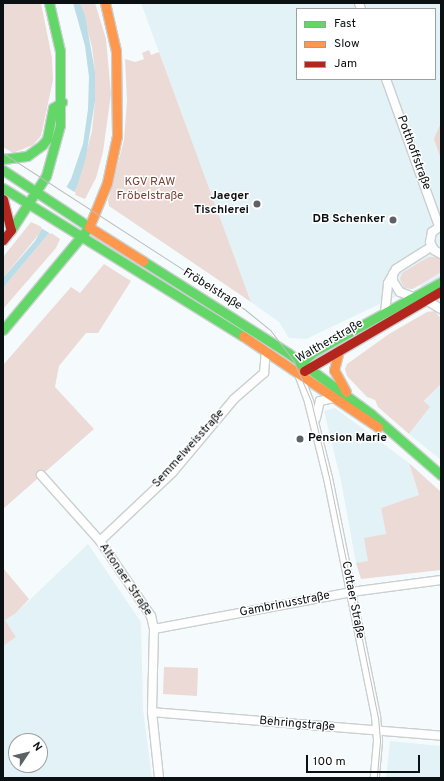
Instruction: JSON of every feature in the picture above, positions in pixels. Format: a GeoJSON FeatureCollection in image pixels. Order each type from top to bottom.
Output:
{"type":"FeatureCollection","features":[{"type":"Feature","properties":{"kind":"main road"},"geometry":{"type":"LineString","coordinates":[[3,240],[34,206],[41,195],[52,162],[60,125],[62,102],[60,51],[48,3]]}},
{"type":"Feature","properties":{"kind":"main road"},"geometry":{"type":"LineString","coordinates":[[3,330],[82,238],[89,227],[107,183],[117,136],[118,66],[114,34],[105,3]]}},
{"type":"Feature","properties":{"kind":"main road"},"geometry":{"type":"LineString","coordinates":[[3,159],[27,156],[42,145],[47,139],[53,108],[62,102]]}},
{"type":"Feature","properties":{"kind":"main road","name":"Fröbelstraße"},"geometry":{"type":"LineString","coordinates":[[3,170],[89,227],[305,365],[353,401],[441,475]]}},
{"type":"Feature","properties":{"kind":"main road","name":"Fröbelstraße"},"geometry":{"type":"LineString","coordinates":[[3,188],[266,351],[334,398],[401,441]]}},
{"type":"Feature","properties":{"kind":"main road"},"geometry":{"type":"LineString","coordinates":[[3,199],[11,230]]}},
{"type":"Feature","properties":{"kind":"main road","name":"Waltherstraße"},"geometry":{"type":"LineString","coordinates":[[299,374],[315,350],[441,282]]}},
{"type":"Feature","properties":{"kind":"main road","name":"Waltherstraße"},"geometry":{"type":"LineString","coordinates":[[305,365],[339,350],[441,291]]}},
{"type":"Feature","properties":{"kind":"main road"},"geometry":{"type":"LineString","coordinates":[[339,350],[334,370],[340,383],[353,401]]}},
{"type":"Feature","properties":{"kind":"street","name":"Potthoffstraße"},"geometry":{"type":"LineString","coordinates":[[386,80],[440,226],[430,237],[431,247]]}},
{"type":"Feature","properties":{"kind":"street"},"geometry":{"type":"LineString","coordinates":[[385,312],[388,283],[402,263],[431,247],[441,254]]}},
{"type":"Feature","properties":{"kind":"street"},"geometry":{"type":"LineString","coordinates":[[393,274],[393,280],[400,292],[413,297]]}},
{"type":"Feature","properties":{"kind":"street"},"geometry":{"type":"LineString","coordinates":[[426,300],[441,309]]}},
{"type":"Feature","properties":{"kind":"street","name":"Semmelweisstraße"},"geometry":{"type":"LineString","coordinates":[[100,541],[173,472],[234,399],[264,373],[266,351]]}},
{"type":"Feature","properties":{"kind":"street","name":"Cottaer Straße"},"geometry":{"type":"LineString","coordinates":[[299,374],[315,423],[351,592],[378,732],[375,778]]}},
{"type":"Feature","properties":{"kind":"street","name":"Cottaer Straße"},"geometry":{"type":"LineString","coordinates":[[315,423],[320,402],[334,398]]}},
{"type":"Feature","properties":{"kind":"street","name":"Altonaer Straße"},"geometry":{"type":"LineString","coordinates":[[41,475],[100,541],[151,616],[154,630],[152,712],[159,778]]}},
{"type":"Feature","properties":{"kind":"street","name":"Gambrinusstraße"},"geometry":{"type":"LineString","coordinates":[[154,630],[351,592],[441,580]]}},
{"type":"Feature","properties":{"kind":"street","name":"Behringstraße"},"geometry":{"type":"LineString","coordinates":[[152,712],[378,732],[441,736]]}},
{"type":"Feature","properties":{"kind":"shaded area"},"geometry":{"type":"Polygon","coordinates":[[[141,3],[441,3],[441,319],[420,285],[306,339],[289,338],[279,322],[251,302],[141,3]]]}},
{"type":"Feature","properties":{"kind":"shaded area"},"geometry":{"type":"Polygon","coordinates":[[[441,123],[441,159],[434,139],[441,123]]]}},
{"type":"Feature","properties":{"kind":"shaded area"},"geometry":{"type":"Polygon","coordinates":[[[441,384],[441,460],[409,434],[430,407],[424,402],[441,384]]]}},
{"type":"Feature","properties":{"kind":"shaded area"},"geometry":{"type":"Polygon","coordinates":[[[335,408],[409,463],[419,496],[381,508],[386,534],[368,561],[356,563],[341,481],[324,411],[335,408]]]}},
{"type":"Feature","properties":{"kind":"shaded area"},"geometry":{"type":"Polygon","coordinates":[[[88,544],[141,622],[143,709],[152,778],[3,778],[3,646],[16,637],[5,620],[16,613],[88,544]]]}},
{"type":"Feature","properties":{"kind":"shaded area"},"geometry":{"type":"Polygon","coordinates":[[[390,741],[441,746],[441,778],[386,778],[390,741]]]}},
{"type":"Feature","properties":{"kind":"green space"},"geometry":{"type":"Polygon","coordinates":[[[3,3],[41,3],[52,58],[53,80],[41,136],[33,145],[13,153],[3,147],[3,3]]]}},
{"type":"Feature","properties":{"kind":"green space"},"geometry":{"type":"Polygon","coordinates":[[[80,3],[95,3],[106,39],[111,94],[103,152],[96,178],[85,199],[73,194],[77,187],[92,131],[95,101],[95,71],[92,47],[80,3]]]}},
{"type":"Feature","properties":{"kind":"green space","name":"KGV RAW Fröbelstraße"},"geometry":{"type":"Polygon","coordinates":[[[149,50],[151,55],[159,52],[251,302],[109,206],[108,201],[124,140],[127,101],[125,59],[135,62],[144,59],[142,53],[149,50]]]}},
{"type":"Feature","properties":{"kind":"green space"},"geometry":{"type":"Polygon","coordinates":[[[31,222],[44,228],[3,278],[3,257],[31,222]]]}},
{"type":"Feature","properties":{"kind":"green space"},"geometry":{"type":"Polygon","coordinates":[[[50,232],[60,239],[56,248],[3,309],[3,288],[50,232]]]}},
{"type":"Feature","properties":{"kind":"green space"},"geometry":{"type":"Polygon","coordinates":[[[429,257],[441,257],[441,272],[413,289],[404,288],[400,279],[402,273],[429,257]]]}},
{"type":"Feature","properties":{"kind":"green space"},"geometry":{"type":"Polygon","coordinates":[[[104,264],[131,281],[98,333],[86,333],[59,366],[55,387],[94,429],[3,509],[3,365],[71,287],[80,293],[104,264]]]}},
{"type":"Feature","properties":{"kind":"green space"},"geometry":{"type":"Polygon","coordinates":[[[435,311],[441,319],[441,384],[424,401],[430,407],[409,434],[378,407],[375,400],[367,397],[347,376],[345,369],[347,364],[389,334],[427,312],[435,311]]]}},
{"type":"Feature","properties":{"kind":"green space"},"geometry":{"type":"Polygon","coordinates":[[[409,463],[441,492],[441,570],[361,579],[356,563],[368,561],[364,538],[386,534],[381,508],[419,495],[409,463]]]}},
{"type":"Feature","properties":{"kind":"green space"},"geometry":{"type":"Polygon","coordinates":[[[3,568],[29,599],[16,613],[5,620],[16,637],[3,646],[3,568]]]}},
{"type":"Feature","properties":{"kind":"green space"},"geometry":{"type":"Polygon","coordinates":[[[164,667],[198,668],[197,696],[163,694],[164,667]]]}},
{"type":"Feature","properties":{"kind":"water"},"geometry":{"type":"Polygon","coordinates":[[[73,3],[80,3],[85,16],[95,71],[95,101],[86,157],[77,187],[50,232],[3,288],[3,278],[35,241],[71,179],[83,144],[88,109],[89,77],[85,46],[73,3]]]}},
{"type":"Feature","properties":{"kind":"pier"},"geometry":{"type":"Polygon","coordinates":[[[65,186],[76,193],[51,234],[41,228],[65,186]]]}},
{"type":"Feature","properties":{"kind":"tram line"},"geometry":{"type":"LineString","coordinates":[[3,153],[243,308],[271,331],[294,362],[311,401],[329,477],[378,717],[380,741],[377,778]]}},
{"type":"Feature","properties":{"kind":"traffic: fast"},"geometry":{"type":"LineString","coordinates":[[11,230],[46,176],[60,125],[60,51],[49,3]]}},
{"type":"Feature","properties":{"kind":"traffic: fast"},"geometry":{"type":"LineString","coordinates":[[3,159],[27,156],[42,145],[47,139],[53,108],[62,102]]}},
{"type":"Feature","properties":{"kind":"traffic: fast"},"geometry":{"type":"LineString","coordinates":[[3,170],[89,227],[3,330]]}},
{"type":"Feature","properties":{"kind":"traffic: fast"},"geometry":{"type":"LineString","coordinates":[[3,188],[243,336]]}},
{"type":"Feature","properties":{"kind":"traffic: fast"},"geometry":{"type":"LineString","coordinates":[[143,261],[288,353],[371,414],[441,475]]}},
{"type":"Feature","properties":{"kind":"traffic: fast"},"geometry":{"type":"LineString","coordinates":[[299,370],[301,363],[315,351],[441,282]]}},
{"type":"Feature","properties":{"kind":"traffic: slow"},"geometry":{"type":"LineString","coordinates":[[105,3],[116,51],[117,136],[107,183],[89,227],[143,261]]}},
{"type":"Feature","properties":{"kind":"traffic: slow"},"geometry":{"type":"LineString","coordinates":[[243,336],[378,427]]}},
{"type":"Feature","properties":{"kind":"traffic: slow"},"geometry":{"type":"LineString","coordinates":[[339,350],[334,370],[346,392]]}},
{"type":"Feature","properties":{"kind":"traffic: jam"},"geometry":{"type":"LineString","coordinates":[[3,199],[11,230],[3,240]]}},
{"type":"Feature","properties":{"kind":"traffic: jam"},"geometry":{"type":"LineString","coordinates":[[304,371],[441,291]]}},
{"type":"Feature","properties":{"kind":"place","name":"Jaeger Tischlerei"},"geometry":{"type":"Point","coordinates":[257,204]}},
{"type":"Feature","properties":{"kind":"place","name":"DB Schenker"},"geometry":{"type":"Point","coordinates":[393,220]}},
{"type":"Feature","properties":{"kind":"place","name":"Pension Marie"},"geometry":{"type":"Point","coordinates":[300,439]}}]}
